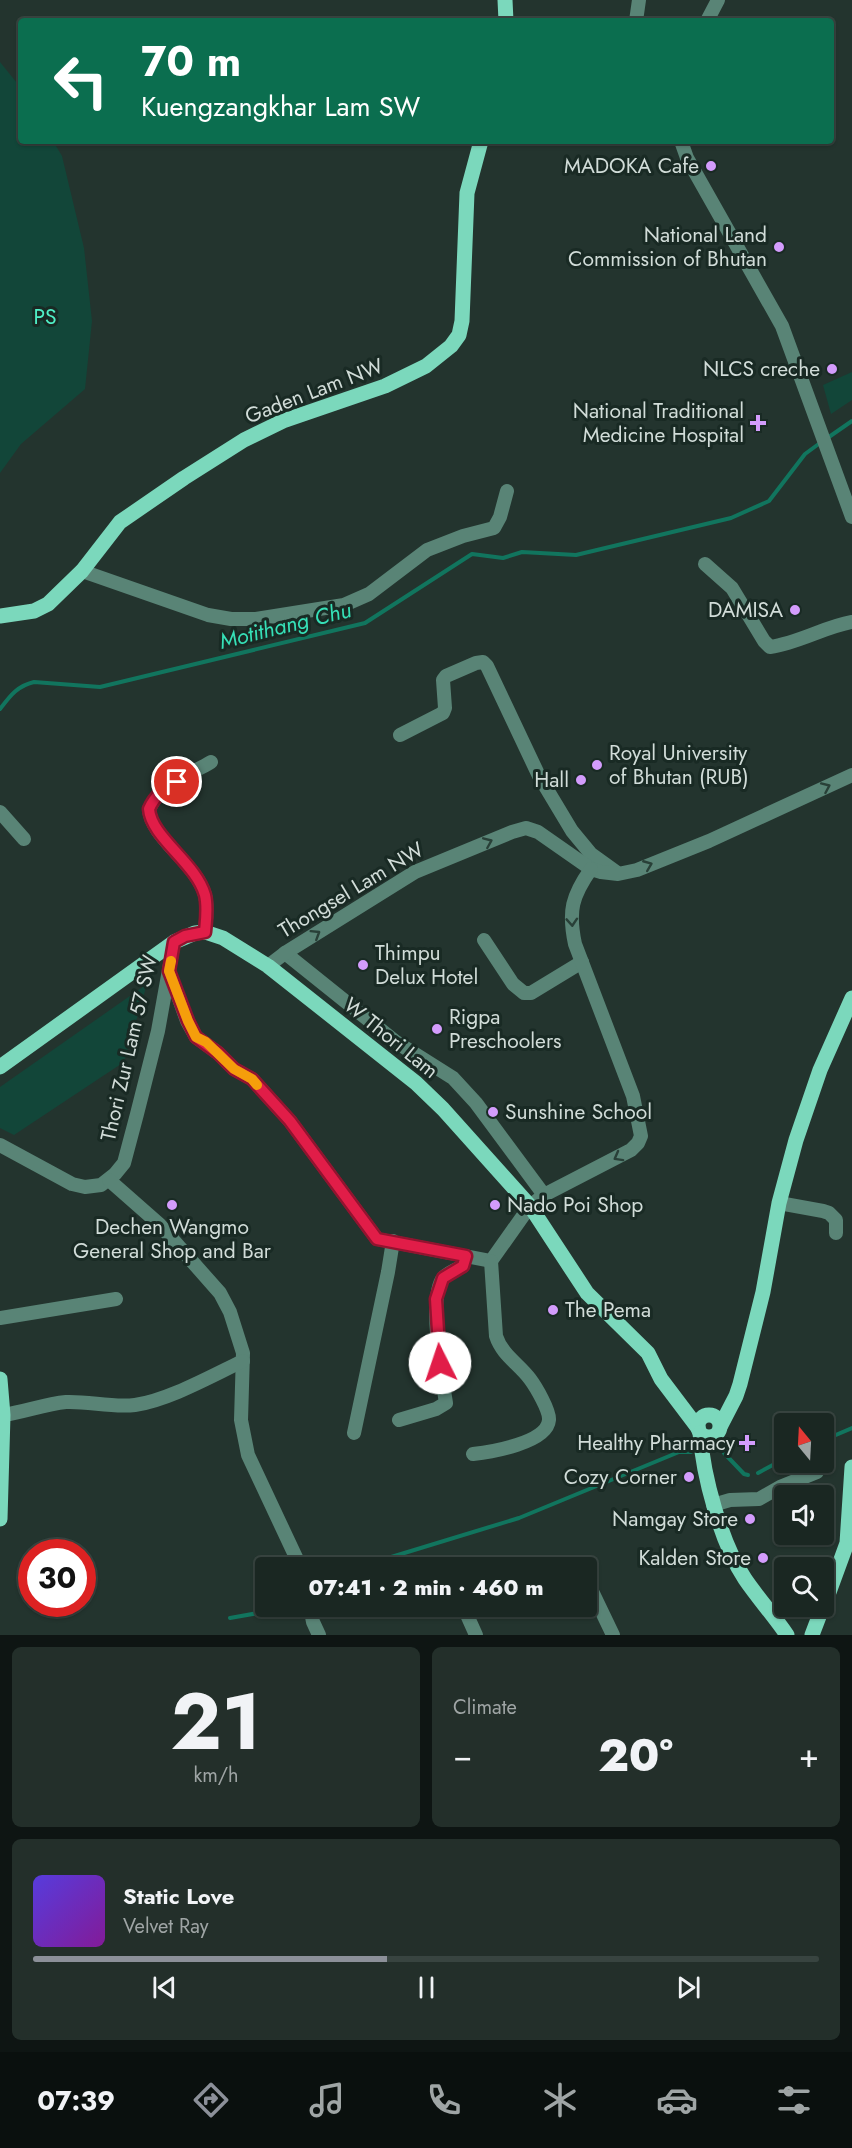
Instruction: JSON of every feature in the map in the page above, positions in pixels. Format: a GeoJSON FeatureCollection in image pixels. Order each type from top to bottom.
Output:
{"type":"FeatureCollection","features":[{"type":"Feature","properties":{"kind":"main road"},"geometry":{"type":"LineString","coordinates":[[505,0],[506,18]]}},
{"type":"Feature","properties":{"kind":"main road","name":"Gaden Lam NW"},"geometry":{"type":"LineString","coordinates":[[0,616],[34,611],[48,604],[82,571],[120,522],[244,440],[283,421],[402,379],[426,366],[452,346],[459,335],[462,321],[467,193],[480,144]]}},
{"type":"Feature","properties":{"kind":"main road"},"geometry":{"type":"LineString","coordinates":[[0,1067],[174,942],[185,936],[205,932]]}},
{"type":"Feature","properties":{"kind":"main road","name":"W Thori Lam"},"geometry":{"type":"LineString","coordinates":[[205,932],[223,938],[268,966],[416,1083],[443,1109],[530,1206],[587,1293],[648,1353],[675,1400],[709,1425]]}},
{"type":"Feature","properties":{"kind":"main road"},"geometry":{"type":"LineString","coordinates":[[787,1635],[744,1578],[713,1505],[704,1464],[709,1425],[740,1384],[763,1292],[779,1203],[796,1140],[820,1070],[852,998]]}},
{"type":"Feature","properties":{"kind":"main road"},"geometry":{"type":"LineString","coordinates":[[0,1379],[3,1415],[0,1519]]}},
{"type":"Feature","properties":{"kind":"main road"},"geometry":{"type":"LineString","coordinates":[[834,1578],[847,1544],[852,1467]]}},
{"type":"Feature","properties":{"kind":"main road"},"geometry":{"type":"LineString","coordinates":[[812,1635],[819,1617]]}},
{"type":"Feature","properties":{"kind":"street"},"geometry":{"type":"LineString","coordinates":[[636,18],[639,0]]}},
{"type":"Feature","properties":{"kind":"street"},"geometry":{"type":"LineString","coordinates":[[709,18],[718,0]]}},
{"type":"Feature","properties":{"kind":"street"},"geometry":{"type":"LineString","coordinates":[[682,144],[687,158],[782,326],[852,517]]}},
{"type":"Feature","properties":{"kind":"street"},"geometry":{"type":"LineString","coordinates":[[82,571],[208,615],[231,620],[322,610],[344,605],[369,594],[427,550],[494,528],[500,517],[507,490]]}},
{"type":"Feature","properties":{"kind":"street"},"geometry":{"type":"LineString","coordinates":[[705,564],[732,588],[770,647],[783,645],[832,625],[852,621]]}},
{"type":"Feature","properties":{"kind":"street"},"geometry":{"type":"LineString","coordinates":[[400,735],[443,713],[445,708],[443,680],[446,676],[483,662],[487,666],[539,776],[572,831],[591,854],[618,874]]}},
{"type":"Feature","properties":{"kind":"street"},"geometry":{"type":"LineString","coordinates":[[205,932],[207,903],[203,888],[190,867],[152,822],[149,809],[155,797],[163,790],[211,762]]}},
{"type":"Feature","properties":{"kind":"street","name":"Thongsel Lam NW"},"geometry":{"type":"LineString","coordinates":[[268,966],[415,872],[512,832],[526,828],[538,832],[591,869],[618,874],[637,870],[709,841],[852,775]]}},
{"type":"Feature","properties":{"kind":"street"},"geometry":{"type":"LineString","coordinates":[[0,812],[24,839]]}},
{"type":"Feature","properties":{"kind":"street"},"geometry":{"type":"LineString","coordinates":[[473,1454],[502,1450],[532,1439],[547,1428],[550,1419],[530,1379],[499,1347],[496,1336],[491,1261],[530,1206],[544,1195],[631,1150],[641,1136],[633,1096],[575,944],[571,912],[573,900],[591,869]]}},
{"type":"Feature","properties":{"kind":"street"},"geometry":{"type":"LineString","coordinates":[[484,940],[513,984],[524,993],[531,993],[582,962]]}},
{"type":"Feature","properties":{"kind":"street","name":"Thori Zur Lam 57 SW"},"geometry":{"type":"LineString","coordinates":[[109,1180],[124,1163],[158,1031],[174,942]]}},
{"type":"Feature","properties":{"kind":"street"},"geometry":{"type":"LineString","coordinates":[[285,953],[396,1042],[453,1078],[476,1103],[544,1195]]}},
{"type":"Feature","properties":{"kind":"street"},"geometry":{"type":"LineString","coordinates":[[169,971],[196,1037],[218,1053],[234,1069],[252,1079],[290,1121],[377,1239],[491,1261]]}},
{"type":"Feature","properties":{"kind":"street"},"geometry":{"type":"LineString","coordinates":[[0,1145],[72,1184],[85,1187],[101,1185],[109,1180],[159,1224],[220,1293],[230,1312],[243,1353],[241,1420],[246,1448],[257,1477],[296,1557]]}},
{"type":"Feature","properties":{"kind":"street"},"geometry":{"type":"LineString","coordinates":[[779,1203],[830,1213],[836,1220],[836,1233]]}},
{"type":"Feature","properties":{"kind":"street"},"geometry":{"type":"LineString","coordinates":[[354,1432],[393,1242]]}},
{"type":"Feature","properties":{"kind":"street"},"geometry":{"type":"LineString","coordinates":[[399,1420],[436,1409],[446,1403],[440,1363],[436,1299],[443,1278],[463,1266],[466,1256]]}},
{"type":"Feature","properties":{"kind":"street"},"geometry":{"type":"LineString","coordinates":[[0,1318],[116,1299]]}},
{"type":"Feature","properties":{"kind":"street"},"geometry":{"type":"LineString","coordinates":[[3,1415],[65,1402],[137,1405],[156,1400],[243,1362]]}},
{"type":"Feature","properties":{"kind":"street"},"geometry":{"type":"LineString","coordinates":[[713,1505],[730,1500],[759,1499],[780,1487],[815,1473]]}},
{"type":"Feature","properties":{"kind":"street"},"geometry":{"type":"LineString","coordinates":[[597,1600],[613,1635]]}},
{"type":"Feature","properties":{"kind":"street"},"geometry":{"type":"LineString","coordinates":[[312,1617],[319,1635]]}},
{"type":"Feature","properties":{"kind":"street"},"geometry":{"type":"LineString","coordinates":[[468,1617],[476,1635]]}},
{"type":"Feature","properties":{"kind":"green space","name":"PS"},"geometry":{"type":"Polygon","coordinates":[[[0,62],[18,84],[18,144],[55,144],[62,156],[84,248],[92,321],[85,389],[21,444],[0,473],[0,62]]]}},
{"type":"Feature","properties":{"kind":"green space"},"geometry":{"type":"Polygon","coordinates":[[[852,372],[852,400],[831,414],[823,385],[852,372]]]}},
{"type":"Feature","properties":{"kind":"green space"},"geometry":{"type":"Polygon","coordinates":[[[147,984],[124,1062],[14,1135],[0,1128],[0,1087],[147,984]]]}},
{"type":"Feature","properties":{"kind":"waterway","name":"Motithang Chu"},"geometry":{"type":"LineString","coordinates":[[826,439],[852,421]]}},
{"type":"Feature","properties":{"kind":"waterway","name":"Motithang Chu"},"geometry":{"type":"LineString","coordinates":[[0,709],[18,689],[34,682],[100,687],[365,623],[472,554],[503,558],[522,552],[576,555],[731,518],[769,501],[805,454],[820,443]]}},
{"type":"Feature","properties":{"kind":"waterway"},"geometry":{"type":"LineString","coordinates":[[834,1436],[852,1428]]}},
{"type":"Feature","properties":{"kind":"waterway"},"geometry":{"type":"LineString","coordinates":[[391,1557],[519,1518],[679,1452],[691,1452]]}},
{"type":"Feature","properties":{"kind":"waterway"},"geometry":{"type":"LineString","coordinates":[[724,1453],[744,1474],[748,1475]]}},
{"type":"Feature","properties":{"kind":"waterway"},"geometry":{"type":"LineString","coordinates":[[758,1473],[774,1464]]}},
{"type":"Feature","properties":{"kind":"waterway"},"geometry":{"type":"LineString","coordinates":[[230,1618],[255,1614]]}},
{"type":"Feature","properties":{"kind":"slow traffic"},"geometry":{"type":"LineString","coordinates":[[171,961],[169,971],[196,1037],[206,1042],[234,1069],[252,1079],[257,1085]]}},
{"type":"Feature","properties":{"kind":"place","name":"MADOKA Cafe"},"geometry":{"type":"Point","coordinates":[711,166]}},
{"type":"Feature","properties":{"kind":"place","name":"National Land Commission of Bhutan"},"geometry":{"type":"Point","coordinates":[779,247]}},
{"type":"Feature","properties":{"kind":"place","name":"NLCS creche"},"geometry":{"type":"Point","coordinates":[832,369]}},
{"type":"Feature","properties":{"kind":"place","name":"National Traditional Medicine Hospital"},"geometry":{"type":"Point","coordinates":[758,423]}},
{"type":"Feature","properties":{"kind":"place","name":"DAMISA"},"geometry":{"type":"Point","coordinates":[795,610]}},
{"type":"Feature","properties":{"kind":"place","name":"Royal University of Bhutan (RUB)"},"geometry":{"type":"Point","coordinates":[597,765]}},
{"type":"Feature","properties":{"kind":"place","name":"Hall"},"geometry":{"type":"Point","coordinates":[581,780]}},
{"type":"Feature","properties":{"kind":"place","name":"Thimpu Delux Hotel"},"geometry":{"type":"Point","coordinates":[363,965]}},
{"type":"Feature","properties":{"kind":"place","name":"Rigpa Preschoolers"},"geometry":{"type":"Point","coordinates":[437,1029]}},
{"type":"Feature","properties":{"kind":"place","name":"Sunshine School"},"geometry":{"type":"Point","coordinates":[493,1112]}},
{"type":"Feature","properties":{"kind":"place","name":"Dechen Wangmo General Shop and Bar"},"geometry":{"type":"Point","coordinates":[172,1205]}},
{"type":"Feature","properties":{"kind":"place","name":"Nado Poi Shop"},"geometry":{"type":"Point","coordinates":[495,1205]}},
{"type":"Feature","properties":{"kind":"place","name":"The Pema"},"geometry":{"type":"Point","coordinates":[553,1310]}},
{"type":"Feature","properties":{"kind":"place","name":"Healthy Pharmacy"},"geometry":{"type":"Point","coordinates":[747,1443]}},
{"type":"Feature","properties":{"kind":"place","name":"Cozy Corner"},"geometry":{"type":"Point","coordinates":[689,1477]}},
{"type":"Feature","properties":{"kind":"place","name":"Namgay Store"},"geometry":{"type":"Point","coordinates":[750,1519]}},
{"type":"Feature","properties":{"kind":"place","name":"Kalden Store"},"geometry":{"type":"Point","coordinates":[763,1558]}},
{"type":"Feature","properties":{"kind":"route"},"geometry":{"type":"LineString","coordinates":[[177,782],[155,797],[149,809],[149,816],[190,867],[206,897],[205,932],[185,936],[174,942],[169,971],[188,1021],[196,1037],[206,1042],[234,1069],[252,1079],[290,1121],[377,1239],[466,1256],[463,1266],[443,1278],[436,1299],[440,1363]]}}]}
